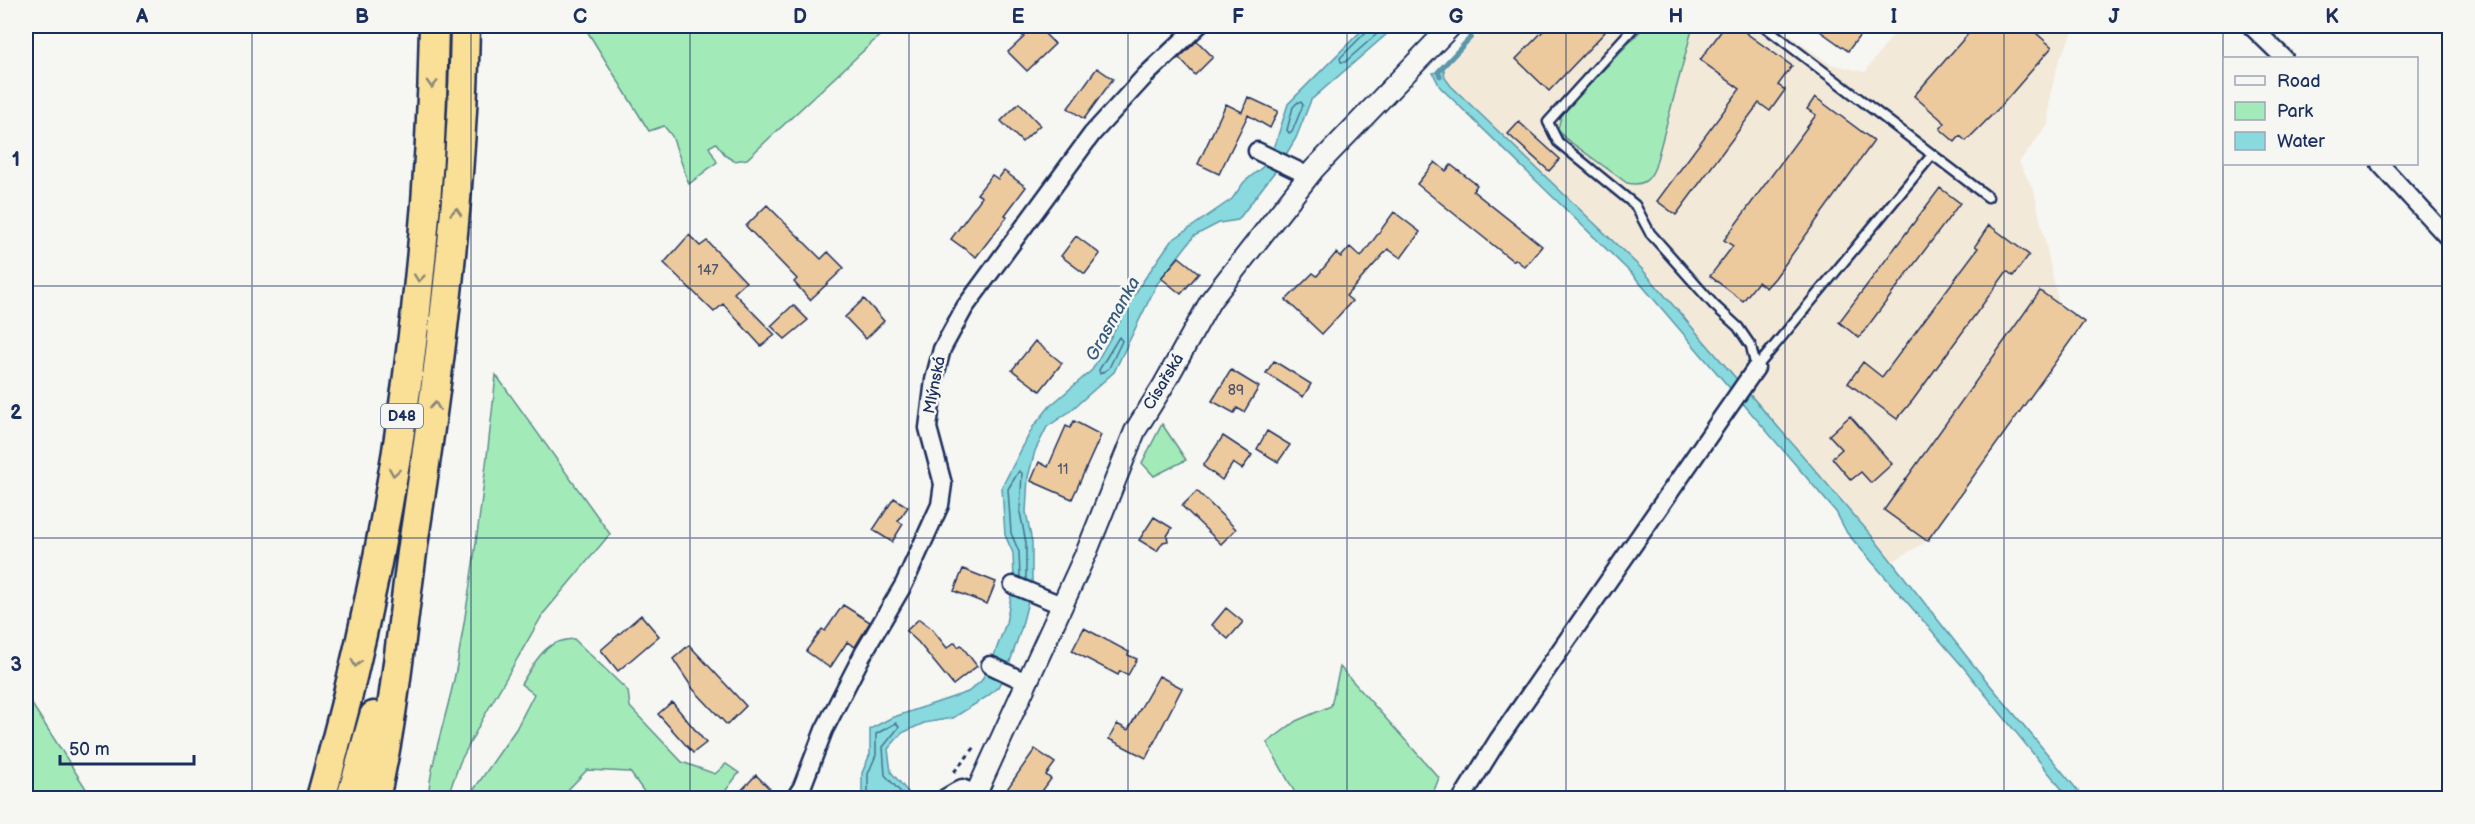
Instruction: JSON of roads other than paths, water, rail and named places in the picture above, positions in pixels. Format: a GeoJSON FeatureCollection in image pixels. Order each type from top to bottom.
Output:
{"type":"FeatureCollection","features":[{"type":"Feature","properties":{"kind":"highway","name":"D48"},"geometry":{"type":"LineString","coordinates":[[321,798],[352,681],[386,520],[404,407],[424,220],[434,26]]}},
{"type":"Feature","properties":{"kind":"highway","name":"D48"},"geometry":{"type":"LineString","coordinates":[[351,798],[381,688],[416,526],[434,411],[453,246],[461,140],[465,26]]}},
{"type":"Feature","properties":{"kind":"highway"},"geometry":{"type":"LineString","coordinates":[[375,798],[390,719],[416,526]]}},
{"type":"Feature","properties":{"kind":"street","name":"Mlýnská"},"geometry":{"type":"LineString","coordinates":[[795,798],[802,787],[824,730],[864,652],[914,564],[940,505],[943,484],[928,428],[934,380],[942,349],[965,307],[1092,134],[1146,75],[1198,26]]}},
{"type":"Feature","properties":{"kind":"street","name":"Císařská"},"geometry":{"type":"LineString","coordinates":[[975,796],[999,748],[1087,551],[1137,427],[1216,293],[1309,176],[1451,26]]}},
{"type":"Feature","properties":{"kind":"street"},"geometry":{"type":"LineString","coordinates":[[2251,26],[2283,57]]}},
{"type":"Feature","properties":{"kind":"street"},"geometry":{"type":"LineString","coordinates":[[1270,157],[1309,176]]}},
{"type":"Feature","properties":{"kind":"street"},"geometry":{"type":"LineString","coordinates":[[2381,165],[2450,240]]}},
{"type":"Feature","properties":{"kind":"street"},"geometry":{"type":"LineString","coordinates":[[1462,798],[1511,721],[1756,368]]}},
{"type":"Feature","properties":{"kind":"street"},"geometry":{"type":"LineString","coordinates":[[1013,585],[1061,605]]}},
{"type":"Feature","properties":{"kind":"street"},"geometry":{"type":"LineString","coordinates":[[990,665],[1028,683]]}},
{"type":"Feature","properties":{"kind":"street"},"geometry":{"type":"LineString","coordinates":[[945,798],[962,788],[975,796]]}},
{"type":"Feature","properties":{"kind":"lane"},"geometry":{"type":"LineString","coordinates":[[1635,26],[1548,123],[1558,142],[1635,205],[1650,233],[1714,304],[1738,327],[1751,346],[1756,368]]}},
{"type":"Feature","properties":{"kind":"lane"},"geometry":{"type":"LineString","coordinates":[[1764,26],[1988,198]]}},
{"type":"Feature","properties":{"kind":"lane"},"geometry":{"type":"LineString","coordinates":[[1756,368],[1932,155]]}},
{"type":"Feature","properties":{"kind":"water"},"geometry":{"type":"Polygon","coordinates":[[[1366,26],[1396,26],[1311,100],[1296,138],[1279,166],[1238,220],[1219,223],[1194,236],[1157,284],[1114,372],[1069,412],[1047,427],[1035,451],[1028,477],[1026,512],[1032,542],[1032,586],[1008,668],[998,687],[953,718],[924,723],[902,733],[888,749],[891,772],[913,798],[862,798],[862,773],[870,754],[870,729],[891,718],[968,692],[981,681],[992,661],[1006,623],[1014,579],[1013,553],[1005,535],[1002,487],[1033,427],[1050,406],[1092,370],[1141,284],[1171,241],[1232,199],[1244,182],[1270,161],[1288,104],[1366,26]]]}},
{"type":"Feature","properties":{"kind":"water"},"geometry":{"type":"Polygon","coordinates":[[[1444,70],[1445,78],[1451,86],[1641,268],[1871,535],[1971,662],[2084,798],[2069,798],[1964,668],[1847,533],[1836,512],[1633,275],[1440,87],[1433,73],[1444,70]]]}},
{"type":"Feature","properties":{"kind":"waterway"},"geometry":{"type":"LineString","coordinates":[[1440,76],[1438,72],[1471,37],[1463,26]]}},
{"type":"Feature","properties":{"kind":"water label","name":"Grasmanka"},"geometry":{"type":"Point","coordinates":[1113,319]}}]}
